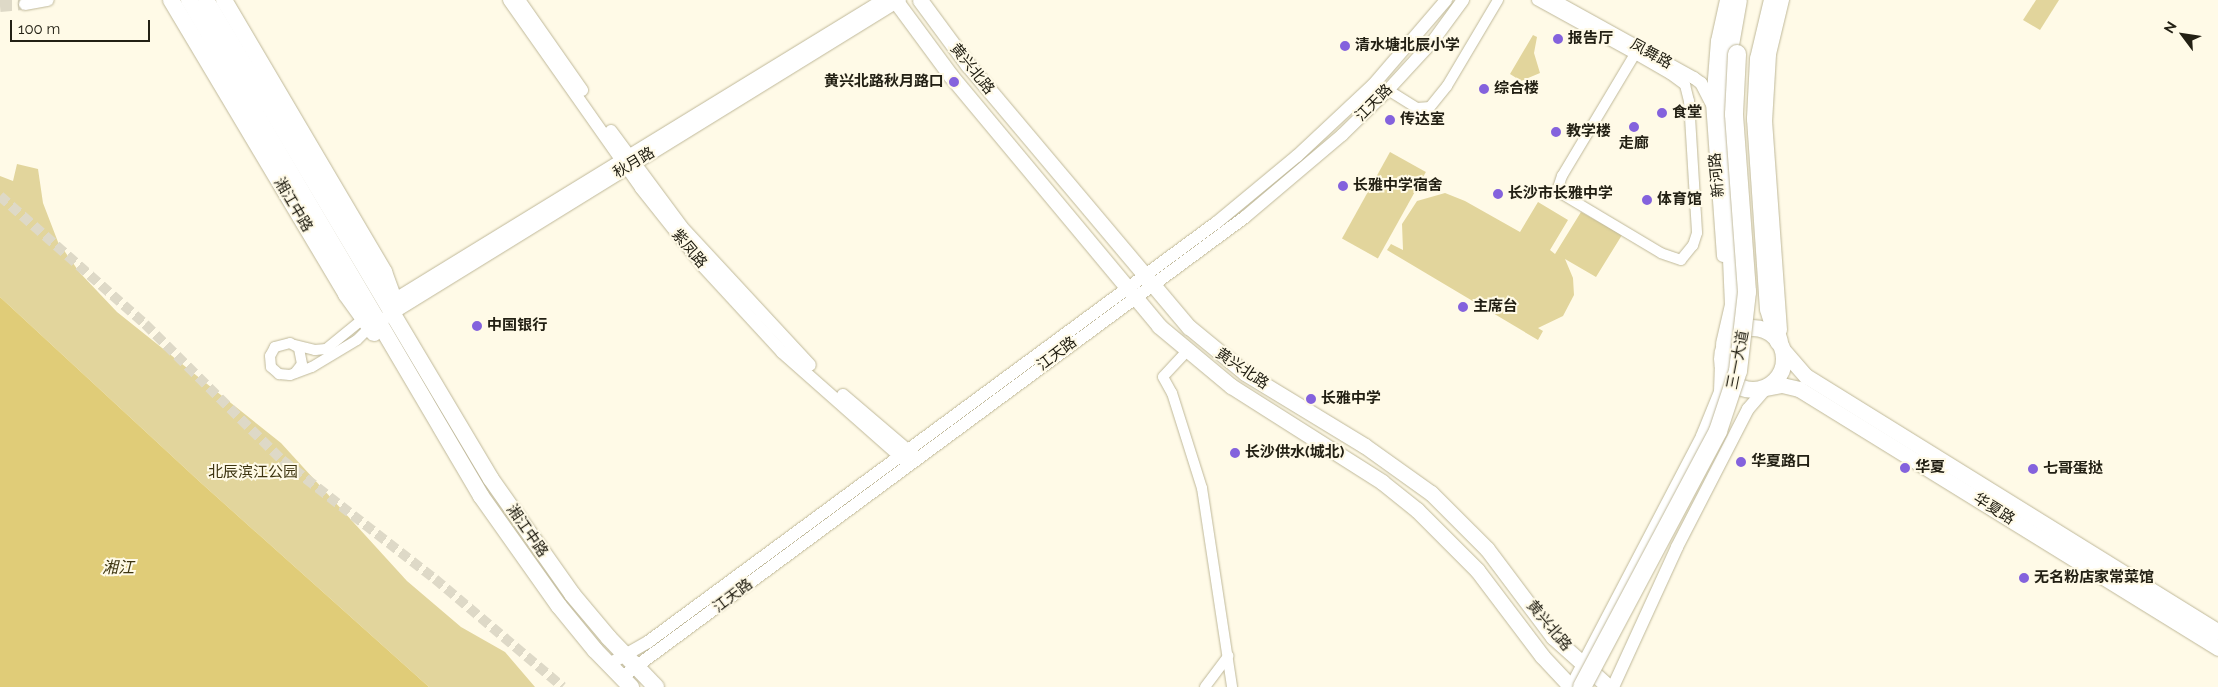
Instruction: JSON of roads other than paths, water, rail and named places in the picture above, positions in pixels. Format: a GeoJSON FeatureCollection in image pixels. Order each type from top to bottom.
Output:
{"type":"FeatureCollection","features":[{"type":"Feature","properties":{"kind":"highway"},"geometry":{"type":"LineString","coordinates":[[1723,352],[1734,310],[1720,62],[1738,0]]}},
{"type":"Feature","properties":{"kind":"highway","name":"三一大道"},"geometry":{"type":"LineString","coordinates":[[1594,687],[1729,428],[1747,375],[1757,302],[1745,102],[1750,0]]}},
{"type":"Feature","properties":{"kind":"highway","name":"三一大道"},"geometry":{"type":"LineString","coordinates":[[1582,687],[1718,431],[1738,371],[1747,292],[1734,114],[1737,54],[1762,0]]}},
{"type":"Feature","properties":{"kind":"highway"},"geometry":{"type":"LineString","coordinates":[[1773,0],[1758,70],[1757,147],[1770,309],[1781,346]]}},
{"type":"Feature","properties":{"kind":"highway"},"geometry":{"type":"LineString","coordinates":[[1720,62],[1747,32]]}},
{"type":"Feature","properties":{"kind":"highway"},"geometry":{"type":"LineString","coordinates":[[1747,32],[1758,70]]}},
{"type":"Feature","properties":{"kind":"main road","name":"湘江中路"},"geometry":{"type":"LineString","coordinates":[[171,0],[337,279],[371,320]]}},
{"type":"Feature","properties":{"kind":"main road","name":"湘江中路"},"geometry":{"type":"LineString","coordinates":[[189,0],[371,320],[425,403],[481,496],[536,575],[595,650],[611,663],[627,682]]}},
{"type":"Feature","properties":{"kind":"main road","name":"湘江中路"},"geometry":{"type":"LineString","coordinates":[[206,0],[393,306],[405,333],[519,520],[572,594],[609,638],[625,652],[636,667],[656,687]]}},
{"type":"Feature","properties":{"kind":"main road","name":"湘江中路"},"geometry":{"type":"LineString","coordinates":[[224,0],[384,272],[393,306]]}},
{"type":"Feature","properties":{"kind":"main road","name":"黄兴北路"},"geometry":{"type":"LineString","coordinates":[[894,0],[951,76],[1130,293],[1187,351],[1254,403],[1382,482],[1417,510],[1477,570],[1542,656],[1571,687]]}},
{"type":"Feature","properties":{"kind":"main road","name":"黄兴北路"},"geometry":{"type":"LineString","coordinates":[[920,0],[968,65],[1148,281],[1189,327],[1232,364],[1381,456],[1431,493],[1487,550],[1553,637],[1609,687]]}},
{"type":"Feature","properties":{"kind":"main road"},"geometry":{"type":"LineString","coordinates":[[1752,328],[1768,332],[1781,346],[1783,368],[1766,388],[1758,390],[1740,388],[1727,377],[1723,352],[1736,332],[1752,328]]}},
{"type":"Feature","properties":{"kind":"main road","name":"华夏路"},"geometry":{"type":"LineString","coordinates":[[1781,346],[1806,376],[2218,631]]}},
{"type":"Feature","properties":{"kind":"main road","name":"华夏路"},"geometry":{"type":"LineString","coordinates":[[1766,388],[1782,385],[1799,389],[2218,648]]}},
{"type":"Feature","properties":{"kind":"street"},"geometry":{"type":"LineString","coordinates":[[25,4],[48,0]]}},
{"type":"Feature","properties":{"kind":"street","name":"紫凤路"},"geometry":{"type":"LineString","coordinates":[[509,0],[627,161],[682,227],[799,355],[913,461]]}},
{"type":"Feature","properties":{"kind":"street","name":"紫凤路"},"geometry":{"type":"LineString","coordinates":[[519,0],[627,161]]}},
{"type":"Feature","properties":{"kind":"street","name":"秋月路"},"geometry":{"type":"LineString","coordinates":[[371,320],[627,161],[894,0]]}},
{"type":"Feature","properties":{"kind":"street","name":"江天路"},"geometry":{"type":"LineString","coordinates":[[1148,281],[1341,116],[1406,49],[1446,0]]}},
{"type":"Feature","properties":{"kind":"street","name":"江天路"},"geometry":{"type":"LineString","coordinates":[[611,663],[625,652],[648,642],[902,452],[1283,186],[1388,90],[1433,41],[1463,0]]}},
{"type":"Feature","properties":{"kind":"street"},"geometry":{"type":"LineString","coordinates":[[1388,90],[1417,108],[1430,107],[1447,86],[1498,0]]}},
{"type":"Feature","properties":{"kind":"street"},"geometry":{"type":"LineString","coordinates":[[1537,0],[1635,54],[1685,85],[1689,101],[1698,233],[1681,260],[1662,253],[1557,190],[1562,176],[1635,54]]}},
{"type":"Feature","properties":{"kind":"street","name":"凤舞路"},"geometry":{"type":"LineString","coordinates":[[1553,0],[1694,78],[1701,83],[1712,104]]}},
{"type":"Feature","properties":{"kind":"street","name":"凤舞路"},"geometry":{"type":"LineString","coordinates":[[1570,0],[1694,69],[1707,70],[1720,62]]}},
{"type":"Feature","properties":{"kind":"street","name":"新河路"},"geometry":{"type":"LineString","coordinates":[[1571,687],[1584,666],[1601,626],[1702,436],[1720,392],[1725,289],[1712,104],[1720,62],[1726,0]]}},
{"type":"Feature","properties":{"kind":"street"},"geometry":{"type":"LineString","coordinates":[[1781,346],[1766,122],[1770,54],[1783,0]]}},
{"type":"Feature","properties":{"kind":"street","name":"江天路"},"geometry":{"type":"LineString","coordinates":[[627,682],[636,667],[913,461],[1130,293]]}},
{"type":"Feature","properties":{"kind":"street"},"geometry":{"type":"LineString","coordinates":[[371,320],[357,340],[312,367],[296,373],[279,374],[269,362],[271,351],[279,344],[295,345],[315,350],[326,349],[371,320]]}},
{"type":"Feature","properties":{"kind":"street"},"geometry":{"type":"LineString","coordinates":[[295,345],[303,358],[296,373]]}},
{"type":"Feature","properties":{"kind":"street"},"geometry":{"type":"LineString","coordinates":[[1187,351],[1163,377],[1172,394],[1202,488],[1232,687]]}},
{"type":"Feature","properties":{"kind":"street"},"geometry":{"type":"LineString","coordinates":[[1613,687],[1677,547],[1748,409],[1766,388]]}},
{"type":"Feature","properties":{"kind":"street"},"geometry":{"type":"LineString","coordinates":[[1205,687],[1228,656]]}},
{"type":"Feature","properties":{"kind":"water","name":"湘江"},"geometry":{"type":"Polygon","coordinates":[[[0,297],[200,482],[429,687],[0,687],[0,297]]]}},
{"type":"Feature","properties":{"kind":"tunnel"},"geometry":{"type":"LineString","coordinates":[[0,6],[25,4]]}},
{"type":"Feature","properties":{"kind":"tunnel"},"geometry":{"type":"LineString","coordinates":[[0,196],[145,324],[282,460],[435,579],[563,687]]}},
{"type":"Feature","properties":{"kind":"place","name":"报告厅"},"geometry":{"type":"Point","coordinates":[1558,39]}},
{"type":"Feature","properties":{"kind":"place","name":"清水塘北辰小学"},"geometry":{"type":"Point","coordinates":[1345,46]}},
{"type":"Feature","properties":{"kind":"place","name":"黄兴北路秋月路口"},"geometry":{"type":"Point","coordinates":[954,82]}},
{"type":"Feature","properties":{"kind":"place","name":"综合楼"},"geometry":{"type":"Point","coordinates":[1484,89]}},
{"type":"Feature","properties":{"kind":"place","name":"食堂"},"geometry":{"type":"Point","coordinates":[1662,113]}},
{"type":"Feature","properties":{"kind":"place","name":"传达室"},"geometry":{"type":"Point","coordinates":[1390,120]}},
{"type":"Feature","properties":{"kind":"place","name":"走廊"},"geometry":{"type":"Point","coordinates":[1634,127]}},
{"type":"Feature","properties":{"kind":"place","name":"教学楼"},"geometry":{"type":"Point","coordinates":[1556,132]}},
{"type":"Feature","properties":{"kind":"place","name":"长雅中学宿舍"},"geometry":{"type":"Point","coordinates":[1343,186]}},
{"type":"Feature","properties":{"kind":"place","name":"长沙市长雅中学"},"geometry":{"type":"Point","coordinates":[1498,194]}},
{"type":"Feature","properties":{"kind":"place","name":"体育馆"},"geometry":{"type":"Point","coordinates":[1647,200]}},
{"type":"Feature","properties":{"kind":"place","name":"主席台"},"geometry":{"type":"Point","coordinates":[1463,307]}},
{"type":"Feature","properties":{"kind":"place","name":"中国银行"},"geometry":{"type":"Point","coordinates":[477,326]}},
{"type":"Feature","properties":{"kind":"place","name":"长雅中学"},"geometry":{"type":"Point","coordinates":[1311,399]}},
{"type":"Feature","properties":{"kind":"place","name":"长沙供水(城北)"},"geometry":{"type":"Point","coordinates":[1235,453]}},
{"type":"Feature","properties":{"kind":"place","name":"华夏路口"},"geometry":{"type":"Point","coordinates":[1741,462]}},
{"type":"Feature","properties":{"kind":"place","name":"华夏"},"geometry":{"type":"Point","coordinates":[1905,468]}},
{"type":"Feature","properties":{"kind":"place","name":"七哥蛋挞"},"geometry":{"type":"Point","coordinates":[2033,469]}},
{"type":"Feature","properties":{"kind":"place","name":"无名粉店家常菜馆"},"geometry":{"type":"Point","coordinates":[2024,578]}},
{"type":"Feature","properties":{"kind":"park label","name":"北辰滨江公园"},"geometry":{"type":"Point","coordinates":[253,473]}}]}
